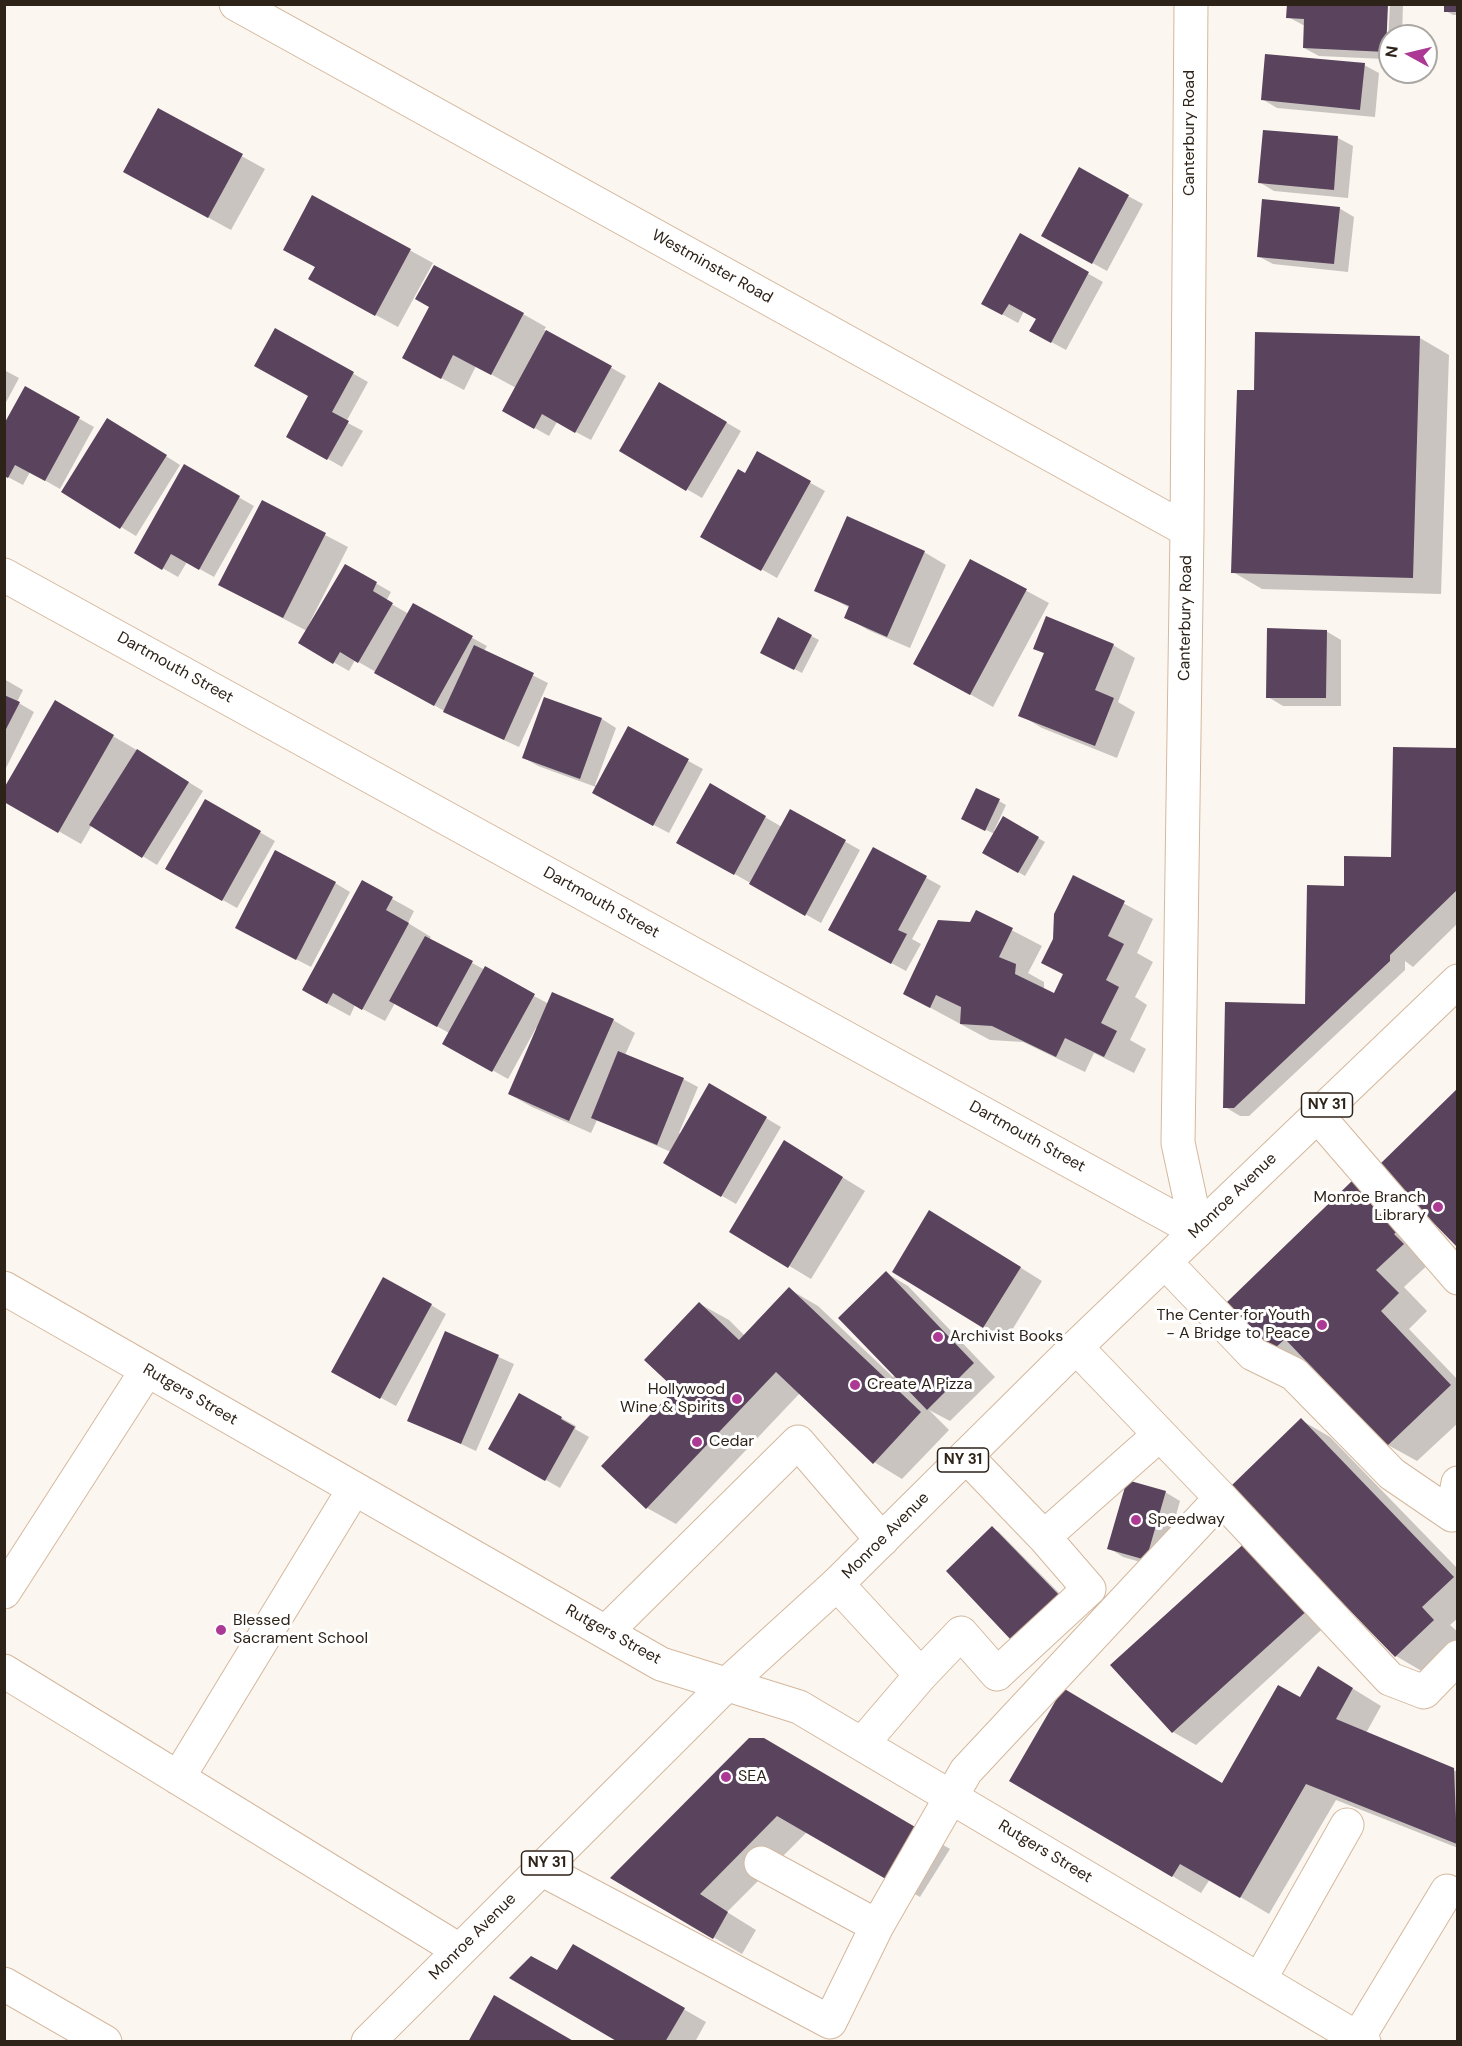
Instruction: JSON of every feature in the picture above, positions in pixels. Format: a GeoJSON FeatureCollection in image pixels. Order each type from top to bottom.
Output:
{"type":"FeatureCollection","features":[{"type":"Feature","properties":{"kind":"street","name":"Westminster Road"},"geometry":{"type":"LineString","coordinates":[[236,4],[1187,530]]}},
{"type":"Feature","properties":{"kind":"street","name":"Canterbury Road"},"geometry":{"type":"LineString","coordinates":[[1191,4],[1187,530],[1178,1143],[1197,1231]]}},
{"type":"Feature","properties":{"kind":"street","name":"Dartmouth Street"},"geometry":{"type":"LineString","coordinates":[[4,575],[1197,1231]]}},
{"type":"Feature","properties":{"kind":"street","name":"Monroe Avenue"},"geometry":{"type":"LineString","coordinates":[[368,2042],[726,1685],[837,1584],[1076,1347],[1458,981]]}},
{"type":"Feature","properties":{"kind":"street"},"geometry":{"type":"LineString","coordinates":[[1317,1115],[1458,1278]]}},
{"type":"Feature","properties":{"kind":"street"},"geometry":{"type":"LineString","coordinates":[[1165,1262],[1253,1354],[1294,1374],[1392,1474],[1456,1509]]}},
{"type":"Feature","properties":{"kind":"street","name":"Rutgers Street"},"geometry":{"type":"LineString","coordinates":[[4,1288],[661,1664],[799,1707],[1361,2040]]}},
{"type":"Feature","properties":{"kind":"street"},"geometry":{"type":"LineString","coordinates":[[1076,1347],[1390,1679],[1424,1692],[1458,1657]]}},
{"type":"Feature","properties":{"kind":"street"},"geometry":{"type":"LineString","coordinates":[[4,1592],[147,1370]]}},
{"type":"Feature","properties":{"kind":"street"},"geometry":{"type":"LineString","coordinates":[[1044,1537],[1159,1435]]}},
{"type":"Feature","properties":{"kind":"street"},"geometry":{"type":"LineString","coordinates":[[606,1632],[798,1443],[882,1540]]}},
{"type":"Feature","properties":{"kind":"street"},"geometry":{"type":"LineString","coordinates":[[862,1744],[921,1675],[961,1633],[997,1674],[1089,1589],[1044,1537],[966,1456]]}},
{"type":"Feature","properties":{"kind":"street"},"geometry":{"type":"LineString","coordinates":[[178,1778],[354,1489]]}},
{"type":"Feature","properties":{"kind":"street"},"geometry":{"type":"LineString","coordinates":[[541,1869],[830,2022],[877,1926],[966,1770],[1221,1498]]}},
{"type":"Feature","properties":{"kind":"street"},"geometry":{"type":"LineString","coordinates":[[837,1584],[921,1675]]}},
{"type":"Feature","properties":{"kind":"street"},"geometry":{"type":"LineString","coordinates":[[4,1671],[459,1950]]}},
{"type":"Feature","properties":{"kind":"street"},"geometry":{"type":"LineString","coordinates":[[1260,1979],[1347,1825]]}},
{"type":"Feature","properties":{"kind":"street"},"geometry":{"type":"LineString","coordinates":[[761,1863],[877,1926]]}},
{"type":"Feature","properties":{"kind":"street"},"geometry":{"type":"LineString","coordinates":[[1361,2040],[1447,1891]]}},
{"type":"Feature","properties":{"kind":"street"},"geometry":{"type":"LineString","coordinates":[[6,1988],[68,2032],[105,2042]]}},
{"type":"Feature","properties":{"kind":"building"},"geometry":{"type":"Polygon","coordinates":[[[1287,4],[1388,4],[1387,24],[1378,24],[1378,52],[1303,48],[1304,19],[1286,18],[1287,4]]]}},
{"type":"Feature","properties":{"kind":"building"},"geometry":{"type":"Polygon","coordinates":[[[1444,4],[1458,4],[1458,12],[1444,12],[1444,4]]]}},
{"type":"Feature","properties":{"kind":"building"},"geometry":{"type":"Polygon","coordinates":[[[1265,54],[1365,63],[1360,110],[1261,100],[1265,54]]]}},
{"type":"Feature","properties":{"kind":"building"},"geometry":{"type":"Polygon","coordinates":[[[158,108],[243,154],[208,218],[123,172],[158,108]]]}},
{"type":"Feature","properties":{"kind":"building"},"geometry":{"type":"Polygon","coordinates":[[[1263,130],[1338,136],[1334,190],[1258,183],[1263,130]]]}},
{"type":"Feature","properties":{"kind":"building"},"geometry":{"type":"Polygon","coordinates":[[[1079,167],[1129,195],[1092,264],[1041,236],[1079,167]]]}},
{"type":"Feature","properties":{"kind":"building"},"geometry":{"type":"Polygon","coordinates":[[[312,195],[411,249],[375,316],[308,279],[315,267],[283,250],[312,195]]]}},
{"type":"Feature","properties":{"kind":"building"},"geometry":{"type":"Polygon","coordinates":[[[1262,199],[1340,207],[1334,264],[1257,257],[1262,199]]]}},
{"type":"Feature","properties":{"kind":"building"},"geometry":{"type":"Polygon","coordinates":[[[1020,233],[1089,272],[1051,343],[1029,331],[1036,319],[1009,304],[1002,315],[981,304],[1020,233]]]}},
{"type":"Feature","properties":{"kind":"building"},"geometry":{"type":"Polygon","coordinates":[[[434,265],[524,313],[491,375],[453,355],[441,379],[402,358],[429,307],[415,299],[434,265]]]}},
{"type":"Feature","properties":{"kind":"building"},"geometry":{"type":"Polygon","coordinates":[[[275,328],[354,372],[332,412],[349,421],[327,460],[286,437],[308,396],[254,366],[275,328]]]}},
{"type":"Feature","properties":{"kind":"building"},"geometry":{"type":"Polygon","coordinates":[[[546,330],[612,366],[575,433],[542,414],[534,429],[502,411],[546,330]]]}},
{"type":"Feature","properties":{"kind":"building"},"geometry":{"type":"Polygon","coordinates":[[[1255,332],[1420,336],[1413,578],[1231,573],[1237,390],[1254,390],[1255,332]]]}},
{"type":"Feature","properties":{"kind":"building"},"geometry":{"type":"Polygon","coordinates":[[[659,382],[727,422],[686,491],[619,451],[659,382]]]}},
{"type":"Feature","properties":{"kind":"building"},"geometry":{"type":"Polygon","coordinates":[[[25,386],[80,417],[45,481],[15,465],[8,478],[4,476],[4,424],[25,386]]]}},
{"type":"Feature","properties":{"kind":"building"},"geometry":{"type":"Polygon","coordinates":[[[107,418],[167,455],[120,529],[61,492],[107,418]]]}},
{"type":"Feature","properties":{"kind":"building"},"geometry":{"type":"Polygon","coordinates":[[[757,451],[811,481],[761,571],[700,537],[738,469],[745,473],[757,451]]]}},
{"type":"Feature","properties":{"kind":"building"},"geometry":{"type":"Polygon","coordinates":[[[184,464],[240,496],[199,570],[171,554],[162,570],[134,553],[184,464]]]}},
{"type":"Feature","properties":{"kind":"building"},"geometry":{"type":"Polygon","coordinates":[[[262,500],[326,533],[283,618],[218,585],[262,500]]]}},
{"type":"Feature","properties":{"kind":"building"},"geometry":{"type":"Polygon","coordinates":[[[847,516],[925,551],[887,637],[844,618],[849,606],[814,591],[847,516]]]}},
{"type":"Feature","properties":{"kind":"building"},"geometry":{"type":"Polygon","coordinates":[[[970,559],[1027,589],[970,695],[913,664],[970,559]]]}},
{"type":"Feature","properties":{"kind":"building"},"geometry":{"type":"Polygon","coordinates":[[[345,564],[377,582],[373,591],[393,603],[358,663],[340,652],[333,664],[298,643],[345,564]]]}},
{"type":"Feature","properties":{"kind":"building"},"geometry":{"type":"Polygon","coordinates":[[[413,603],[473,636],[434,706],[374,673],[413,603]]]}},
{"type":"Feature","properties":{"kind":"building"},"geometry":{"type":"Polygon","coordinates":[[[1046,616],[1114,644],[1095,690],[1114,698],[1095,746],[1018,716],[1044,653],[1033,649],[1046,616]]]}},
{"type":"Feature","properties":{"kind":"building"},"geometry":{"type":"Polygon","coordinates":[[[778,617],[812,635],[794,670],[760,653],[778,617]]]}},
{"type":"Feature","properties":{"kind":"building"},"geometry":{"type":"Polygon","coordinates":[[[1267,628],[1327,630],[1326,698],[1266,698],[1267,628]]]}},
{"type":"Feature","properties":{"kind":"building"},"geometry":{"type":"Polygon","coordinates":[[[474,645],[534,673],[504,740],[443,712],[474,645]]]}},
{"type":"Feature","properties":{"kind":"building"},"geometry":{"type":"Polygon","coordinates":[[[4,695],[20,702],[4,733],[4,695]]]}},
{"type":"Feature","properties":{"kind":"building"},"geometry":{"type":"Polygon","coordinates":[[[544,697],[602,718],[580,779],[522,758],[544,697]]]}},
{"type":"Feature","properties":{"kind":"building"},"geometry":{"type":"Polygon","coordinates":[[[55,700],[114,735],[58,833],[4,802],[4,788],[55,700]]]}},
{"type":"Feature","properties":{"kind":"building"},"geometry":{"type":"Polygon","coordinates":[[[628,726],[689,759],[653,826],[592,793],[628,726]]]}},
{"type":"Feature","properties":{"kind":"building"},"geometry":{"type":"Polygon","coordinates":[[[1393,747],[1458,748],[1458,889],[1390,955],[1390,961],[1234,1108],[1223,1108],[1225,1002],[1305,1004],[1307,885],[1344,886],[1344,856],[1391,857],[1393,747]]]}},
{"type":"Feature","properties":{"kind":"building"},"geometry":{"type":"Polygon","coordinates":[[[137,749],[189,782],[142,858],[89,825],[137,749]]]}},
{"type":"Feature","properties":{"kind":"building"},"geometry":{"type":"Polygon","coordinates":[[[710,783],[766,816],[734,875],[676,843],[710,783]]]}},
{"type":"Feature","properties":{"kind":"building"},"geometry":{"type":"Polygon","coordinates":[[[976,788],[1000,799],[985,831],[961,819],[976,788]]]}},
{"type":"Feature","properties":{"kind":"building"},"geometry":{"type":"Polygon","coordinates":[[[205,799],[261,831],[222,901],[165,869],[205,799]]]}},
{"type":"Feature","properties":{"kind":"building"},"geometry":{"type":"Polygon","coordinates":[[[790,809],[846,840],[805,916],[749,884],[790,809]]]}},
{"type":"Feature","properties":{"kind":"building"},"geometry":{"type":"Polygon","coordinates":[[[1003,816],[1039,837],[1018,873],[982,853],[1003,816]]]}},
{"type":"Feature","properties":{"kind":"building"},"geometry":{"type":"Polygon","coordinates":[[[873,847],[927,876],[898,930],[907,934],[891,964],[828,930],[873,847]]]}},
{"type":"Feature","properties":{"kind":"building"},"geometry":{"type":"Polygon","coordinates":[[[275,850],[336,882],[296,960],[235,928],[275,850]]]}},
{"type":"Feature","properties":{"kind":"building"},"geometry":{"type":"Polygon","coordinates":[[[1073,875],[1125,901],[1108,936],[1124,944],[1106,980],[1119,987],[1101,1023],[1117,1031],[1104,1057],[1065,1038],[1056,1057],[992,1026],[960,1024],[961,1007],[936,995],[930,1008],[903,994],[938,920],[970,922],[976,910],[1013,928],[999,957],[1016,964],[1015,974],[1054,993],[1063,974],[1041,963],[1053,939],[1054,914],[1073,875]]]}},
{"type":"Feature","properties":{"kind":"building"},"geometry":{"type":"Polygon","coordinates":[[[362,880],[393,897],[386,910],[409,923],[362,1010],[333,993],[327,1004],[302,990],[362,880]]]}},
{"type":"Feature","properties":{"kind":"building"},"geometry":{"type":"Polygon","coordinates":[[[425,936],[473,961],[437,1027],[389,1001],[425,936]]]}},
{"type":"Feature","properties":{"kind":"building"},"geometry":{"type":"Polygon","coordinates":[[[485,966],[535,994],[492,1072],[442,1044],[485,966]]]}},
{"type":"Feature","properties":{"kind":"building"},"geometry":{"type":"Polygon","coordinates":[[[552,992],[614,1019],[569,1121],[508,1094],[552,992]]]}},
{"type":"Feature","properties":{"kind":"building"},"geometry":{"type":"Polygon","coordinates":[[[618,1051],[684,1078],[657,1145],[591,1118],[618,1051]]]}},
{"type":"Feature","properties":{"kind":"building"},"geometry":{"type":"Polygon","coordinates":[[[709,1083],[767,1117],[721,1197],[663,1163],[709,1083]]]}},
{"type":"Feature","properties":{"kind":"building","name":"Monroe Branch Library"},"geometry":{"type":"Polygon","coordinates":[[[1458,1088],[1458,1248],[1378,1166],[1458,1088]]]}},
{"type":"Feature","properties":{"kind":"building"},"geometry":{"type":"Polygon","coordinates":[[[784,1140],[843,1177],[788,1268],[729,1232],[784,1140]]]}},
{"type":"Feature","properties":{"kind":"building","name":"The Center for Youth - A Bridge to Peace"},"geometry":{"type":"Polygon","coordinates":[[[1352,1181],[1399,1230],[1394,1234],[1404,1244],[1376,1270],[1399,1293],[1381,1311],[1451,1385],[1387,1446],[1285,1339],[1273,1350],[1227,1302],[1352,1181]]]}},
{"type":"Feature","properties":{"kind":"building"},"geometry":{"type":"Polygon","coordinates":[[[929,1210],[1021,1267],[983,1328],[892,1272],[929,1210]]]}},
{"type":"Feature","properties":{"kind":"building"},"geometry":{"type":"Polygon","coordinates":[[[886,1271],[974,1363],[927,1410],[838,1318],[886,1271]]]}},
{"type":"Feature","properties":{"kind":"building"},"geometry":{"type":"Polygon","coordinates":[[[383,1277],[432,1304],[380,1399],[331,1372],[383,1277]]]}},
{"type":"Feature","properties":{"kind":"building"},"geometry":{"type":"Polygon","coordinates":[[[789,1287],[921,1412],[873,1464],[776,1372],[646,1509],[601,1466],[675,1389],[644,1360],[699,1302],[739,1340],[789,1287]]]}},
{"type":"Feature","properties":{"kind":"building"},"geometry":{"type":"Polygon","coordinates":[[[445,1331],[499,1355],[461,1444],[407,1421],[445,1331]]]}},
{"type":"Feature","properties":{"kind":"building"},"geometry":{"type":"Polygon","coordinates":[[[519,1393],[562,1417],[561,1419],[575,1427],[545,1481],[488,1449],[519,1393]]]}},
{"type":"Feature","properties":{"kind":"building"},"geometry":{"type":"Polygon","coordinates":[[[1301,1418],[1454,1577],[1422,1607],[1434,1620],[1395,1657],[1230,1487],[1301,1418]]]}},
{"type":"Feature","properties":{"kind":"building","name":"Speedway"},"geometry":{"type":"Polygon","coordinates":[[[1127,1480],[1166,1491],[1146,1560],[1107,1549],[1127,1480]]]}},
{"type":"Feature","properties":{"kind":"building"},"geometry":{"type":"Polygon","coordinates":[[[992,1526],[1060,1596],[1012,1641],[946,1571],[992,1526]]]}},
{"type":"Feature","properties":{"kind":"building"},"geometry":{"type":"Polygon","coordinates":[[[1248,1540],[1310,1608],[1172,1733],[1110,1665],[1248,1540]]]}},
{"type":"Feature","properties":{"kind":"building"},"geometry":{"type":"Polygon","coordinates":[[[1318,1666],[1353,1688],[1336,1719],[1454,1768],[1457,1844],[1306,1784],[1240,1898],[1180,1864],[1172,1877],[1009,1781],[1063,1688],[1222,1783],[1278,1685],[1300,1697],[1318,1666]]]}},
{"type":"Feature","properties":{"kind":"building"},"geometry":{"type":"Polygon","coordinates":[[[749,1738],[764,1738],[922,1831],[891,1882],[777,1816],[700,1894],[728,1912],[713,1939],[610,1878],[749,1738]]]}},
{"type":"Feature","properties":{"kind":"building"},"geometry":{"type":"Polygon","coordinates":[[[573,1944],[685,2008],[665,2042],[618,2042],[509,1978],[531,1956],[557,1970],[573,1944]]]}},
{"type":"Feature","properties":{"kind":"building"},"geometry":{"type":"Polygon","coordinates":[[[494,1995],[575,2042],[468,2042],[494,1995]]]}},
{"type":"Feature","properties":{"kind":"place","name":"Monroe Branch Library"},"geometry":{"type":"Point","coordinates":[1438,1207]}},
{"type":"Feature","properties":{"kind":"place","name":"The Center for Youth - A Bridge to Peace"},"geometry":{"type":"Point","coordinates":[1322,1325]}},
{"type":"Feature","properties":{"kind":"place","name":"Archivist Books"},"geometry":{"type":"Point","coordinates":[938,1337]}},
{"type":"Feature","properties":{"kind":"place","name":"Create A Pizza"},"geometry":{"type":"Point","coordinates":[855,1385]}},
{"type":"Feature","properties":{"kind":"place","name":"Hollywood Wine & Spirits"},"geometry":{"type":"Point","coordinates":[737,1399]}},
{"type":"Feature","properties":{"kind":"place","name":"Cedar"},"geometry":{"type":"Point","coordinates":[697,1442]}},
{"type":"Feature","properties":{"kind":"place","name":"Speedway"},"geometry":{"type":"Point","coordinates":[1136,1520]}},
{"type":"Feature","properties":{"kind":"place","name":"Blessed Sacrament School"},"geometry":{"type":"Point","coordinates":[221,1630]}},
{"type":"Feature","properties":{"kind":"place","name":"SEA"},"geometry":{"type":"Point","coordinates":[726,1777]}}]}
